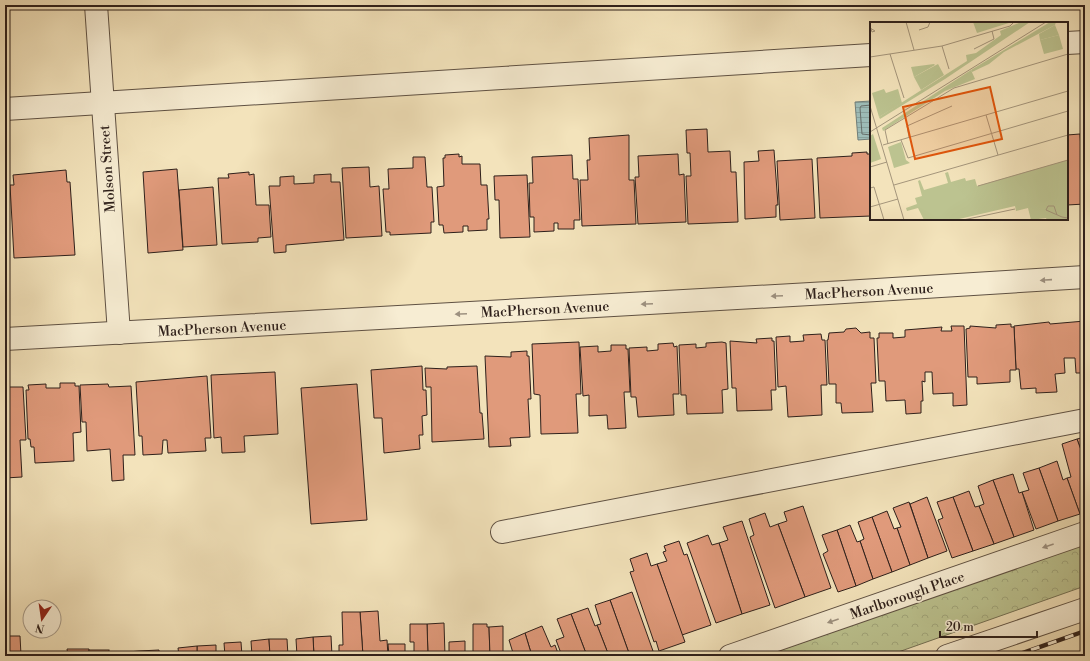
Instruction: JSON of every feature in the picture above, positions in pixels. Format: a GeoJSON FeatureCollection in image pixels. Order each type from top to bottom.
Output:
{"type":"FeatureCollection","features":[{"type":"Feature","properties":{"kind":"street","name":"Molson Street"},"geometry":{"type":"LineString","coordinates":[[96,5],[119,333]]}},
{"type":"Feature","properties":{"kind":"street"},"geometry":{"type":"LineString","coordinates":[[1068,43],[1085,42]]}},
{"type":"Feature","properties":{"kind":"street"},"geometry":{"type":"LineString","coordinates":[[5,109],[870,55]]}},
{"type":"Feature","properties":{"kind":"street","name":"MacPherson Avenue"},"geometry":{"type":"LineString","coordinates":[[5,339],[1085,277]]}},
{"type":"Feature","properties":{"kind":"street"},"geometry":{"type":"LineString","coordinates":[[502,532],[1085,420]]}},
{"type":"Feature","properties":{"kind":"street","name":"Marlborough Place"},"geometry":{"type":"LineString","coordinates":[[730,656],[1085,533]]}},
{"type":"Feature","properties":{"kind":"street"},"geometry":{"type":"LineString","coordinates":[[947,656],[1085,608]]}},
{"type":"Feature","properties":{"kind":"green space"},"geometry":{"type":"Polygon","coordinates":[[[1085,543],[1085,586],[887,656],[764,656],[1085,543]]]}},
{"type":"Feature","properties":{"kind":"water"},"geometry":{"type":"Polygon","coordinates":[[[870,101],[870,139],[858,140],[855,102],[870,101]]]}},
{"type":"Feature","properties":{"kind":"building"},"geometry":{"type":"Polygon","coordinates":[[[725,5],[765,5],[725,7],[725,5]]]}},
{"type":"Feature","properties":{"kind":"building"},"geometry":{"type":"Polygon","coordinates":[[[707,129],[708,152],[730,151],[731,172],[736,172],[738,222],[688,224],[686,176],[691,176],[690,153],[687,153],[686,130],[707,129]]]}},
{"type":"Feature","properties":{"kind":"building"},"geometry":{"type":"Polygon","coordinates":[[[1080,134],[1082,164],[1085,164],[1085,204],[1068,205],[1068,135],[1080,134]]]}},
{"type":"Feature","properties":{"kind":"building"},"geometry":{"type":"Polygon","coordinates":[[[629,135],[629,180],[634,180],[636,224],[582,226],[580,180],[588,180],[587,160],[590,160],[589,138],[629,135]]]}},
{"type":"Feature","properties":{"kind":"building"},"geometry":{"type":"Polygon","coordinates":[[[774,150],[778,205],[776,205],[776,217],[745,219],[744,162],[759,161],[758,151],[774,150]]]}},
{"type":"Feature","properties":{"kind":"building"},"geometry":{"type":"Polygon","coordinates":[[[867,152],[867,154],[870,154],[870,216],[820,218],[817,158],[852,156],[852,153],[867,152]]]}},
{"type":"Feature","properties":{"kind":"building"},"geometry":{"type":"Polygon","coordinates":[[[459,154],[459,157],[462,156],[462,164],[480,164],[481,185],[487,185],[489,219],[487,219],[487,230],[468,231],[468,226],[463,226],[463,232],[444,233],[443,225],[439,225],[437,187],[444,186],[443,158],[445,158],[445,155],[459,154]]]}},
{"type":"Feature","properties":{"kind":"building"},"geometry":{"type":"Polygon","coordinates":[[[678,154],[679,175],[684,174],[686,222],[638,224],[635,177],[639,177],[638,156],[678,154]]]}},
{"type":"Feature","properties":{"kind":"building"},"geometry":{"type":"Polygon","coordinates":[[[572,155],[573,179],[578,179],[580,220],[574,220],[574,229],[558,229],[558,223],[554,223],[554,231],[534,232],[534,217],[530,217],[529,183],[533,183],[532,157],[572,155]]]}},
{"type":"Feature","properties":{"kind":"building"},"geometry":{"type":"Polygon","coordinates":[[[413,157],[425,157],[427,187],[432,187],[434,222],[431,222],[431,233],[390,235],[390,232],[386,232],[383,189],[389,189],[388,169],[413,168],[413,157]]]}},
{"type":"Feature","properties":{"kind":"building"},"geometry":{"type":"Polygon","coordinates":[[[812,159],[815,218],[780,220],[777,161],[812,159]]]}},
{"type":"Feature","properties":{"kind":"building"},"geometry":{"type":"Polygon","coordinates":[[[369,167],[370,187],[379,186],[382,236],[346,238],[342,168],[369,167]]]}},
{"type":"Feature","properties":{"kind":"building"},"geometry":{"type":"Polygon","coordinates":[[[177,169],[183,250],[148,253],[143,172],[177,169]]]}},
{"type":"Feature","properties":{"kind":"building"},"geometry":{"type":"Polygon","coordinates":[[[66,170],[67,182],[70,182],[75,255],[14,258],[10,185],[14,185],[13,175],[66,170]]]}},
{"type":"Feature","properties":{"kind":"building"},"geometry":{"type":"Polygon","coordinates":[[[249,172],[249,175],[254,174],[256,205],[269,205],[271,237],[258,238],[258,242],[222,244],[218,178],[229,178],[228,174],[249,172]]]}},
{"type":"Feature","properties":{"kind":"building"},"geometry":{"type":"Polygon","coordinates":[[[331,174],[331,182],[340,182],[344,240],[286,245],[286,252],[274,253],[269,186],[280,186],[280,177],[294,176],[294,184],[314,183],[314,175],[331,174]]]}},
{"type":"Feature","properties":{"kind":"building"},"geometry":{"type":"Polygon","coordinates":[[[527,175],[530,237],[500,238],[499,200],[495,200],[494,176],[527,175]]]}},
{"type":"Feature","properties":{"kind":"building"},"geometry":{"type":"Polygon","coordinates":[[[213,187],[217,245],[183,247],[179,190],[213,187]]]}},
{"type":"Feature","properties":{"kind":"building"},"geometry":{"type":"Polygon","coordinates":[[[5,225],[7,263],[5,263],[5,225]]]}},
{"type":"Feature","properties":{"kind":"building"},"geometry":{"type":"Polygon","coordinates":[[[1085,321],[1085,373],[1076,373],[1075,358],[1064,358],[1065,373],[1055,374],[1057,392],[1036,393],[1036,388],[1021,389],[1019,369],[1016,369],[1014,326],[1049,322],[1050,324],[1085,321]]]}},
{"type":"Feature","properties":{"kind":"building"},"geometry":{"type":"Polygon","coordinates":[[[1011,324],[1011,327],[1014,327],[1016,370],[1010,370],[1010,382],[977,384],[977,377],[968,377],[966,329],[970,328],[970,326],[996,328],[996,325],[1011,324]]]}},
{"type":"Feature","properties":{"kind":"building"},"geometry":{"type":"Polygon","coordinates":[[[951,326],[964,326],[967,405],[953,406],[953,393],[933,394],[932,372],[925,372],[925,382],[922,381],[923,401],[921,401],[921,413],[906,414],[905,400],[886,401],[885,381],[879,381],[877,338],[879,338],[879,333],[893,333],[893,338],[905,337],[905,330],[942,327],[941,331],[952,331],[951,326]]]}},
{"type":"Feature","properties":{"kind":"building"},"geometry":{"type":"Polygon","coordinates":[[[856,328],[861,333],[870,332],[870,338],[874,338],[876,383],[871,383],[873,412],[842,413],[841,403],[836,403],[836,384],[829,384],[827,340],[829,333],[844,332],[846,329],[856,328]]]}},
{"type":"Feature","properties":{"kind":"building"},"geometry":{"type":"Polygon","coordinates":[[[821,334],[822,340],[825,340],[827,385],[821,385],[822,415],[788,417],[786,386],[778,387],[776,337],[790,336],[790,342],[804,341],[803,335],[821,334]]]}},
{"type":"Feature","properties":{"kind":"building"},"geometry":{"type":"Polygon","coordinates":[[[772,338],[772,341],[774,341],[776,390],[771,390],[772,410],[737,411],[736,388],[732,388],[730,341],[757,343],[756,339],[772,338]]]}},
{"type":"Feature","properties":{"kind":"building"},"geometry":{"type":"Polygon","coordinates":[[[579,342],[581,394],[576,394],[578,433],[541,434],[540,395],[534,394],[532,344],[579,342]]]}},
{"type":"Feature","properties":{"kind":"building"},"geometry":{"type":"Polygon","coordinates":[[[673,343],[674,347],[677,346],[679,394],[673,394],[674,415],[638,417],[636,397],[631,397],[629,348],[647,347],[647,351],[658,350],[658,344],[673,343]]]}},
{"type":"Feature","properties":{"kind":"building"},"geometry":{"type":"Polygon","coordinates":[[[706,343],[726,343],[728,389],[722,390],[723,413],[687,414],[686,395],[681,395],[679,345],[696,344],[696,348],[706,347],[706,343]]]}},
{"type":"Feature","properties":{"kind":"building"},"geometry":{"type":"Polygon","coordinates":[[[611,345],[626,345],[626,349],[628,349],[630,392],[624,392],[626,428],[608,429],[607,415],[589,416],[589,395],[583,396],[580,347],[598,346],[598,352],[611,351],[611,345]]]}},
{"type":"Feature","properties":{"kind":"building"},"geometry":{"type":"Polygon","coordinates":[[[527,351],[527,356],[529,356],[531,399],[528,399],[530,437],[510,438],[511,446],[489,447],[485,356],[511,357],[511,352],[527,351]]]}},
{"type":"Feature","properties":{"kind":"building"},"geometry":{"type":"Polygon","coordinates":[[[422,366],[423,390],[426,390],[427,415],[422,416],[423,435],[419,435],[420,449],[384,453],[382,418],[374,418],[371,370],[422,366]]]}},
{"type":"Feature","properties":{"kind":"building"},"geometry":{"type":"Polygon","coordinates":[[[477,366],[480,413],[482,413],[484,439],[432,442],[431,387],[426,387],[425,368],[447,369],[447,367],[477,366]]]}},
{"type":"Feature","properties":{"kind":"building"},"geometry":{"type":"Polygon","coordinates":[[[275,372],[278,434],[244,436],[245,452],[222,453],[221,437],[214,438],[211,375],[275,372]]]}},
{"type":"Feature","properties":{"kind":"building"},"geometry":{"type":"Polygon","coordinates":[[[207,376],[211,438],[205,438],[206,451],[168,453],[167,440],[163,440],[162,454],[143,455],[142,436],[139,436],[136,382],[207,376]]]}},
{"type":"Feature","properties":{"kind":"building"},"geometry":{"type":"Polygon","coordinates":[[[60,383],[75,383],[75,386],[79,386],[81,432],[73,433],[74,461],[35,463],[34,447],[31,447],[30,439],[28,439],[26,390],[29,390],[28,385],[46,384],[46,388],[60,388],[60,383]]]}},
{"type":"Feature","properties":{"kind":"building"},"geometry":{"type":"Polygon","coordinates":[[[108,384],[109,387],[131,386],[135,455],[123,455],[124,480],[112,481],[110,449],[87,451],[86,422],[82,422],[80,385],[108,384]]]}},
{"type":"Feature","properties":{"kind":"building"},"geometry":{"type":"Polygon","coordinates":[[[357,384],[367,520],[311,524],[301,388],[357,384]]]}},
{"type":"Feature","properties":{"kind":"building"},"geometry":{"type":"Polygon","coordinates":[[[5,387],[23,387],[26,440],[20,440],[22,477],[5,478],[5,387]]]}},
{"type":"Feature","properties":{"kind":"building"},"geometry":{"type":"Polygon","coordinates":[[[1085,437],[1085,461],[1077,439],[1085,437]]]}},
{"type":"Feature","properties":{"kind":"building"},"geometry":{"type":"Polygon","coordinates":[[[1077,439],[1085,461],[1085,512],[1080,514],[1067,478],[1071,477],[1062,444],[1077,439]]]}},
{"type":"Feature","properties":{"kind":"building"},"geometry":{"type":"Polygon","coordinates":[[[1057,461],[1063,480],[1067,478],[1080,514],[1058,521],[1039,468],[1057,461]]]}},
{"type":"Feature","properties":{"kind":"building"},"geometry":{"type":"Polygon","coordinates":[[[1039,468],[1058,521],[1036,529],[1022,492],[1029,490],[1023,473],[1039,468]]]}},
{"type":"Feature","properties":{"kind":"building"},"geometry":{"type":"Polygon","coordinates":[[[1013,474],[1019,493],[1022,492],[1034,530],[1014,537],[993,480],[1013,474]]]}},
{"type":"Feature","properties":{"kind":"building"},"geometry":{"type":"Polygon","coordinates":[[[993,480],[1014,537],[994,544],[979,506],[984,504],[978,486],[993,480]]]}},
{"type":"Feature","properties":{"kind":"building"},"geometry":{"type":"Polygon","coordinates":[[[969,491],[975,507],[979,506],[994,544],[973,551],[953,497],[969,491]]]}},
{"type":"Feature","properties":{"kind":"building"},"geometry":{"type":"Polygon","coordinates":[[[927,497],[947,551],[928,558],[910,504],[927,497]]]}},
{"type":"Feature","properties":{"kind":"building"},"geometry":{"type":"Polygon","coordinates":[[[953,497],[973,551],[952,558],[938,520],[943,518],[937,502],[953,497]]]}},
{"type":"Feature","properties":{"kind":"building"},"geometry":{"type":"Polygon","coordinates":[[[909,502],[928,558],[910,565],[897,528],[901,527],[893,508],[909,502]]]}},
{"type":"Feature","properties":{"kind":"building"},"geometry":{"type":"Polygon","coordinates":[[[803,506],[831,588],[805,597],[778,524],[787,521],[784,512],[803,506]]]}},
{"type":"Feature","properties":{"kind":"building"},"geometry":{"type":"Polygon","coordinates":[[[887,511],[894,529],[897,528],[910,565],[892,572],[872,517],[887,511]]]}},
{"type":"Feature","properties":{"kind":"building"},"geometry":{"type":"Polygon","coordinates":[[[765,513],[770,527],[778,524],[805,597],[775,608],[750,537],[754,535],[749,519],[765,513]]]}},
{"type":"Feature","properties":{"kind":"building"},"geometry":{"type":"Polygon","coordinates":[[[872,517],[892,572],[873,579],[860,541],[864,539],[858,522],[872,517]]]}},
{"type":"Feature","properties":{"kind":"building"},"geometry":{"type":"Polygon","coordinates":[[[742,521],[770,605],[742,614],[719,543],[728,540],[723,527],[742,521]]]}},
{"type":"Feature","properties":{"kind":"building"},"geometry":{"type":"Polygon","coordinates":[[[850,525],[857,542],[860,541],[873,579],[856,586],[837,530],[850,525]]]}},
{"type":"Feature","properties":{"kind":"building"},"geometry":{"type":"Polygon","coordinates":[[[837,530],[856,586],[838,592],[823,554],[828,551],[822,535],[837,530]]]}},
{"type":"Feature","properties":{"kind":"building"},"geometry":{"type":"Polygon","coordinates":[[[708,535],[712,545],[719,543],[742,614],[716,623],[687,543],[708,535]]]}},
{"type":"Feature","properties":{"kind":"building"},"geometry":{"type":"Polygon","coordinates":[[[679,541],[684,555],[687,554],[711,625],[682,635],[657,564],[667,561],[663,552],[666,551],[664,546],[679,541]]]}},
{"type":"Feature","properties":{"kind":"building"},"geometry":{"type":"Polygon","coordinates":[[[647,553],[651,566],[657,564],[685,642],[659,651],[656,641],[654,642],[630,572],[634,571],[630,559],[647,553]]]}},
{"type":"Feature","properties":{"kind":"building"},"geometry":{"type":"Polygon","coordinates":[[[632,592],[653,651],[650,652],[652,656],[630,656],[610,600],[632,592]]]}},
{"type":"Feature","properties":{"kind":"building"},"geometry":{"type":"Polygon","coordinates":[[[610,600],[630,656],[609,656],[597,625],[601,624],[595,605],[610,600]]]}},
{"type":"Feature","properties":{"kind":"building"},"geometry":{"type":"Polygon","coordinates":[[[588,608],[595,626],[597,625],[609,656],[587,656],[571,614],[588,608]]]}},
{"type":"Feature","properties":{"kind":"building"},"geometry":{"type":"Polygon","coordinates":[[[378,611],[380,641],[387,640],[388,656],[363,656],[360,612],[378,611]]]}},
{"type":"Feature","properties":{"kind":"building"},"geometry":{"type":"Polygon","coordinates":[[[342,612],[360,612],[363,656],[339,656],[339,645],[343,645],[342,612]]]}},
{"type":"Feature","properties":{"kind":"building"},"geometry":{"type":"Polygon","coordinates":[[[571,614],[587,656],[562,656],[556,640],[564,637],[557,619],[571,614]]]}},
{"type":"Feature","properties":{"kind":"building"},"geometry":{"type":"Polygon","coordinates":[[[444,623],[445,656],[428,656],[427,624],[444,623]]]}},
{"type":"Feature","properties":{"kind":"building"},"geometry":{"type":"Polygon","coordinates":[[[410,624],[427,624],[428,656],[414,656],[414,642],[410,642],[410,624]]]}},
{"type":"Feature","properties":{"kind":"building"},"geometry":{"type":"Polygon","coordinates":[[[473,624],[487,624],[487,627],[489,627],[490,656],[473,656],[473,624]]]}},
{"type":"Feature","properties":{"kind":"building"},"geometry":{"type":"Polygon","coordinates":[[[503,626],[503,656],[490,656],[489,627],[503,626]]]}},
{"type":"Feature","properties":{"kind":"building"},"geometry":{"type":"Polygon","coordinates":[[[542,626],[551,647],[555,645],[559,656],[532,656],[525,633],[542,626]]]}},
{"type":"Feature","properties":{"kind":"building"},"geometry":{"type":"Polygon","coordinates":[[[525,633],[532,656],[514,656],[509,640],[525,633]]]}},
{"type":"Feature","properties":{"kind":"building"},"geometry":{"type":"Polygon","coordinates":[[[5,636],[20,636],[22,656],[6,656],[5,636]]]}},
{"type":"Feature","properties":{"kind":"building"},"geometry":{"type":"Polygon","coordinates":[[[331,636],[332,656],[314,656],[313,637],[331,636]]]}},
{"type":"Feature","properties":{"kind":"building"},"geometry":{"type":"Polygon","coordinates":[[[313,637],[314,656],[297,656],[296,639],[313,637]]]}},
{"type":"Feature","properties":{"kind":"building"},"geometry":{"type":"Polygon","coordinates":[[[269,639],[270,656],[252,656],[251,641],[269,639]]]}},
{"type":"Feature","properties":{"kind":"building"},"geometry":{"type":"Polygon","coordinates":[[[269,639],[287,639],[288,656],[270,656],[269,639]]]}},
{"type":"Feature","properties":{"kind":"building"},"geometry":{"type":"Polygon","coordinates":[[[465,641],[465,656],[449,656],[449,642],[465,641]]]}},
{"type":"Feature","properties":{"kind":"building"},"geometry":{"type":"Polygon","coordinates":[[[241,642],[242,656],[225,656],[224,643],[241,642]]]}},
{"type":"Feature","properties":{"kind":"building"},"geometry":{"type":"Polygon","coordinates":[[[388,644],[405,644],[405,656],[389,656],[388,644]]]}},
{"type":"Feature","properties":{"kind":"building"},"geometry":{"type":"Polygon","coordinates":[[[216,645],[216,656],[197,656],[197,646],[216,645]]]}},
{"type":"Feature","properties":{"kind":"building"},"geometry":{"type":"Polygon","coordinates":[[[197,646],[197,656],[179,656],[178,648],[197,646]]]}},
{"type":"Feature","properties":{"kind":"building"},"geometry":{"type":"Polygon","coordinates":[[[67,649],[89,649],[89,656],[68,656],[67,649]]]}},
{"type":"Feature","properties":{"kind":"building"},"geometry":{"type":"Polygon","coordinates":[[[89,650],[109,650],[109,656],[89,656],[89,650]]]}},
{"type":"Feature","properties":{"kind":"building"},"geometry":{"type":"Polygon","coordinates":[[[159,650],[159,656],[139,656],[139,651],[159,650]]]}},
{"type":"Feature","properties":{"kind":"building"},"geometry":{"type":"Polygon","coordinates":[[[139,651],[139,656],[117,656],[117,653],[139,651]]]}},
{"type":"Feature","properties":{"kind":"building"},"geometry":{"type":"Polygon","coordinates":[[[68,652],[68,656],[46,656],[46,653],[68,652]]]}},
{"type":"Feature","properties":{"kind":"building"},"geometry":{"type":"Polygon","coordinates":[[[46,653],[46,656],[27,656],[27,654],[46,653]]]}},
{"type":"Feature","properties":{"kind":"railway"},"geometry":{"type":"LineString","coordinates":[[1014,656],[1085,631]]}}]}
